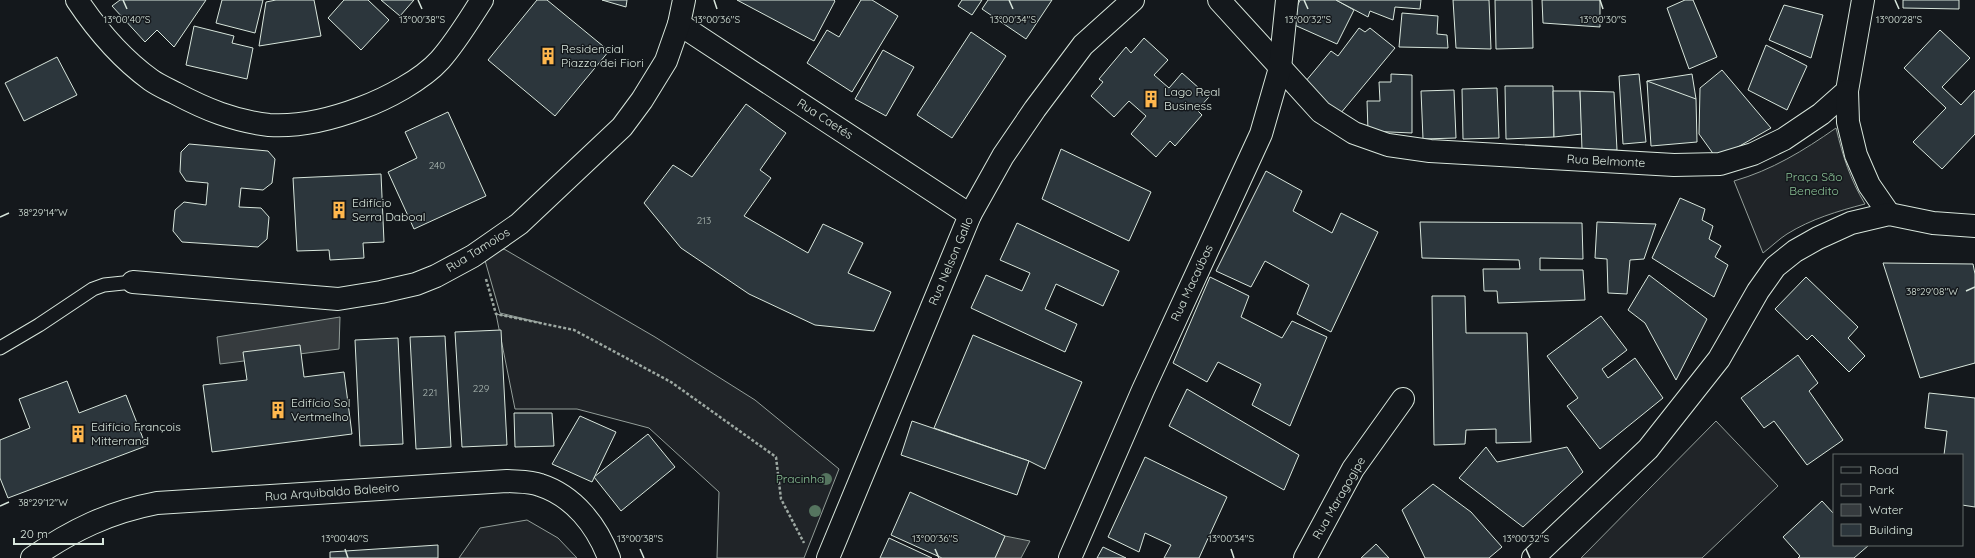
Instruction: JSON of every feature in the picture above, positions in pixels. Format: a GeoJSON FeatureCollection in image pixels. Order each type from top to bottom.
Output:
{"type":"FeatureCollection","features":[{"type":"Feature","properties":{"kind":"street"},"geometry":{"type":"LineString","coordinates":[[77,0],[93,24],[123,56],[151,81],[195,104],[234,120],[270,125],[305,123],[342,115],[381,101],[411,82],[440,60],[482,0]]}},
{"type":"Feature","properties":{"kind":"street","name":"Rua Tamoios"},"geometry":{"type":"LineString","coordinates":[[133,282],[338,298],[388,291],[416,284],[436,276],[474,256],[519,224],[622,127],[642,100],[666,61],[679,24],[684,0]]}},
{"type":"Feature","properties":{"kind":"street","name":"Rua Nelson Gallo"},"geometry":{"type":"LineString","coordinates":[[828,558],[970,215],[1003,156],[1083,44],[1133,0]]}},
{"type":"Feature","properties":{"kind":"street"},"geometry":{"type":"LineString","coordinates":[[1219,0],[1280,68]]}},
{"type":"Feature","properties":{"kind":"street","name":"Rua Macaúbas"},"geometry":{"type":"LineString","coordinates":[[1070,558],[1143,390],[1261,134],[1280,68],[1287,0]]}},
{"type":"Feature","properties":{"kind":"street"},"geometry":{"type":"LineString","coordinates":[[1863,0],[1847,91],[1848,122],[1856,155],[1869,185],[1889,214]]}},
{"type":"Feature","properties":{"kind":"street","name":"Rua Caetés"},"geometry":{"type":"LineString","coordinates":[[679,24],[970,215]]}},
{"type":"Feature","properties":{"kind":"street","name":"Rua Belmonte"},"geometry":{"type":"LineString","coordinates":[[1280,68],[1321,112],[1354,133],[1388,145],[1430,151],[1674,165],[1720,164],[1753,154],[1784,138],[1820,114],[1847,91]]}},
{"type":"Feature","properties":{"kind":"street"},"geometry":{"type":"LineString","coordinates":[[1533,558],[1648,449],[1719,358],[1758,291],[1775,267],[1795,251],[1851,222],[1889,214],[1933,223],[1975,226]]}},
{"type":"Feature","properties":{"kind":"street","name":"Rua Maragogipe"},"geometry":{"type":"LineString","coordinates":[[1305,558],[1353,469],[1403,399]]}},
{"type":"Feature","properties":{"kind":"street","name":"Rua Arquibaldo Baleeiro"},"geometry":{"type":"LineString","coordinates":[[32,558],[67,536],[100,519],[129,509],[157,504],[507,481],[540,484],[564,498],[584,514],[601,537],[609,558]]}},
{"type":"Feature","properties":{"kind":"lane"},"geometry":{"type":"LineString","coordinates":[[0,348],[6,340],[93,289],[104,285],[133,282]]}},
{"type":"Feature","properties":{"kind":"path"},"geometry":{"type":"LineString","coordinates":[[484,273],[496,314],[574,330],[671,382],[776,457],[781,499],[808,549]]}},
{"type":"Feature","properties":{"kind":"green space","name":"Praça São Benedito"},"geometry":{"type":"Polygon","coordinates":[[[1836,128],[1841,149],[1848,168],[1855,186],[1865,204],[1806,224],[1784,236],[1763,253],[1734,181],[1748,177],[1787,159],[1836,128]]]}},
{"type":"Feature","properties":{"kind":"green space","name":"Pracinha"},"geometry":{"type":"Polygon","coordinates":[[[504,249],[655,337],[755,400],[839,469],[804,558],[717,558],[719,492],[649,428],[577,409],[515,409],[496,314],[542,323],[500,313],[484,257],[504,249]]]}},
{"type":"Feature","properties":{"kind":"green space"},"geometry":{"type":"Polygon","coordinates":[[[1716,421],[1778,486],[1702,558],[1581,558],[1716,421]]]}},
{"type":"Feature","properties":{"kind":"green space"},"geometry":{"type":"Polygon","coordinates":[[[527,520],[558,538],[577,558],[459,558],[480,528],[527,520]]]}},
{"type":"Feature","properties":{"kind":"water"},"geometry":{"type":"Polygon","coordinates":[[[340,317],[339,349],[220,364],[217,337],[340,317]]]}},
{"type":"Feature","properties":{"kind":"water"},"geometry":{"type":"Polygon","coordinates":[[[1005,536],[1030,541],[1021,558],[995,558],[1005,536]]]}},
{"type":"Feature","properties":{"kind":"building"},"geometry":{"type":"Polygon","coordinates":[[[120,0],[206,0],[174,47],[157,30],[145,42],[112,6],[120,0]]]}},
{"type":"Feature","properties":{"kind":"building"},"geometry":{"type":"Polygon","coordinates":[[[222,0],[263,0],[255,33],[216,23],[222,0]]]}},
{"type":"Feature","properties":{"kind":"building"},"geometry":{"type":"Polygon","coordinates":[[[276,0],[314,0],[321,36],[259,46],[266,2],[276,0]]]}},
{"type":"Feature","properties":{"kind":"building"},"geometry":{"type":"Polygon","coordinates":[[[344,0],[368,0],[389,20],[361,50],[328,18],[344,0]]]}},
{"type":"Feature","properties":{"kind":"building"},"geometry":{"type":"Polygon","coordinates":[[[381,0],[414,0],[400,16],[381,0]]]}},
{"type":"Feature","properties":{"kind":"building","name":"Residencial Piazza dei Fiori"},"geometry":{"type":"Polygon","coordinates":[[[537,0],[547,0],[609,51],[555,116],[488,60],[537,0]]]}},
{"type":"Feature","properties":{"kind":"building"},"geometry":{"type":"Polygon","coordinates":[[[602,0],[627,0],[626,7],[602,0]]]}},
{"type":"Feature","properties":{"kind":"building"},"geometry":{"type":"Polygon","coordinates":[[[737,0],[834,0],[835,1],[814,41],[737,0]]]}},
{"type":"Feature","properties":{"kind":"building"},"geometry":{"type":"Polygon","coordinates":[[[861,0],[872,0],[898,16],[852,92],[807,63],[827,30],[839,37],[861,0]]]}},
{"type":"Feature","properties":{"kind":"building"},"geometry":{"type":"Polygon","coordinates":[[[962,0],[982,0],[972,15],[958,6],[962,0]]]}},
{"type":"Feature","properties":{"kind":"building"},"geometry":{"type":"Polygon","coordinates":[[[988,0],[1052,0],[1026,39],[982,9],[988,0]]]}},
{"type":"Feature","properties":{"kind":"building"},"geometry":{"type":"Polygon","coordinates":[[[1300,0],[1336,0],[1354,10],[1337,44],[1290,23],[1300,0]]]}},
{"type":"Feature","properties":{"kind":"building"},"geometry":{"type":"Polygon","coordinates":[[[1336,0],[1421,0],[1420,9],[1395,7],[1393,20],[1370,11],[1368,17],[1336,0]]]}},
{"type":"Feature","properties":{"kind":"building"},"geometry":{"type":"Polygon","coordinates":[[[1453,0],[1489,0],[1491,49],[1456,48],[1453,0]]]}},
{"type":"Feature","properties":{"kind":"building"},"geometry":{"type":"Polygon","coordinates":[[[1495,0],[1532,0],[1533,48],[1496,49],[1495,0]]]}},
{"type":"Feature","properties":{"kind":"building"},"geometry":{"type":"Polygon","coordinates":[[[1542,0],[1600,0],[1600,27],[1543,23],[1542,0]]]}},
{"type":"Feature","properties":{"kind":"building"},"geometry":{"type":"Polygon","coordinates":[[[1685,0],[1693,0],[1717,57],[1689,69],[1667,8],[1685,0]]]}},
{"type":"Feature","properties":{"kind":"building"},"geometry":{"type":"Polygon","coordinates":[[[1903,0],[1959,0],[1959,9],[1903,8],[1903,0]]]}},
{"type":"Feature","properties":{"kind":"building"},"geometry":{"type":"Polygon","coordinates":[[[1784,5],[1823,15],[1811,58],[1769,40],[1784,5]]]}},
{"type":"Feature","properties":{"kind":"building"},"geometry":{"type":"Polygon","coordinates":[[[1402,13],[1438,16],[1437,34],[1447,35],[1448,48],[1399,47],[1402,13]]]}},
{"type":"Feature","properties":{"kind":"building"},"geometry":{"type":"Polygon","coordinates":[[[194,26],[234,36],[232,43],[253,48],[247,79],[186,65],[194,26]]]}},
{"type":"Feature","properties":{"kind":"building"},"geometry":{"type":"Polygon","coordinates":[[[1359,28],[1365,32],[1370,28],[1395,48],[1340,114],[1305,82],[1331,51],[1338,56],[1359,28]]]}},
{"type":"Feature","properties":{"kind":"building"},"geometry":{"type":"Polygon","coordinates":[[[1940,30],[1970,58],[1942,87],[1961,105],[1975,90],[1975,134],[1942,169],[1913,142],[1946,108],[1904,68],[1940,30]]]}},
{"type":"Feature","properties":{"kind":"building"},"geometry":{"type":"Polygon","coordinates":[[[971,32],[1006,56],[952,138],[917,115],[971,32]]]}},
{"type":"Feature","properties":{"kind":"building","name":"Lago Real Business"},"geometry":{"type":"Polygon","coordinates":[[[1144,38],[1168,60],[1154,75],[1169,88],[1182,73],[1209,97],[1197,110],[1202,115],[1175,146],[1170,141],[1156,157],[1131,134],[1146,116],[1129,101],[1114,117],[1091,96],[1103,82],[1099,79],[1126,47],[1131,53],[1144,38]]]}},
{"type":"Feature","properties":{"kind":"building"},"geometry":{"type":"Polygon","coordinates":[[[1766,45],[1807,66],[1787,110],[1748,90],[1766,45]]]}},
{"type":"Feature","properties":{"kind":"building"},"geometry":{"type":"Polygon","coordinates":[[[883,50],[914,67],[886,116],[855,99],[883,50]]]}},
{"type":"Feature","properties":{"kind":"building"},"geometry":{"type":"Polygon","coordinates":[[[57,57],[77,95],[24,121],[5,83],[57,57]]]}},
{"type":"Feature","properties":{"kind":"building"},"geometry":{"type":"Polygon","coordinates":[[[1722,70],[1771,128],[1717,159],[1699,134],[1700,88],[1722,70]]]}},
{"type":"Feature","properties":{"kind":"building"},"geometry":{"type":"Polygon","coordinates":[[[1391,74],[1412,75],[1412,133],[1368,131],[1367,101],[1380,101],[1379,82],[1391,82],[1391,74]]]}},
{"type":"Feature","properties":{"kind":"building"},"geometry":{"type":"Polygon","coordinates":[[[1639,74],[1646,142],[1623,144],[1619,76],[1639,74]]]}},
{"type":"Feature","properties":{"kind":"building"},"geometry":{"type":"Polygon","coordinates":[[[1692,74],[1696,99],[1651,106],[1647,81],[1692,74]]]}},
{"type":"Feature","properties":{"kind":"building"},"geometry":{"type":"Polygon","coordinates":[[[1647,81],[1696,99],[1697,142],[1651,146],[1647,81]]]}},
{"type":"Feature","properties":{"kind":"building"},"geometry":{"type":"Polygon","coordinates":[[[1505,86],[1553,86],[1554,137],[1506,139],[1505,86]]]}},
{"type":"Feature","properties":{"kind":"building"},"geometry":{"type":"Polygon","coordinates":[[[1497,88],[1499,138],[1463,139],[1462,89],[1497,88]]]}},
{"type":"Feature","properties":{"kind":"building"},"geometry":{"type":"Polygon","coordinates":[[[1454,90],[1456,138],[1423,139],[1421,91],[1454,90]]]}},
{"type":"Feature","properties":{"kind":"building"},"geometry":{"type":"Polygon","coordinates":[[[1553,91],[1580,91],[1582,134],[1554,137],[1553,91]]]}},
{"type":"Feature","properties":{"kind":"building"},"geometry":{"type":"Polygon","coordinates":[[[1580,91],[1614,92],[1617,150],[1582,150],[1580,91]]]}},
{"type":"Feature","properties":{"kind":"building"},"geometry":{"type":"Polygon","coordinates":[[[746,104],[786,133],[760,170],[771,178],[744,216],[808,253],[823,224],[863,243],[848,273],[891,292],[874,331],[815,325],[749,294],[681,248],[644,203],[673,165],[692,177],[746,104]]]}},
{"type":"Feature","properties":{"kind":"building"},"geometry":{"type":"Polygon","coordinates":[[[448,112],[486,196],[414,229],[388,172],[417,158],[405,132],[448,112]]]}},
{"type":"Feature","properties":{"kind":"building"},"geometry":{"type":"Polygon","coordinates":[[[189,144],[268,151],[275,159],[272,183],[263,190],[241,188],[239,207],[261,208],[269,217],[267,239],[258,247],[182,242],[173,231],[175,210],[184,202],[206,205],[208,183],[186,181],[180,172],[181,152],[189,144]]]}},
{"type":"Feature","properties":{"kind":"building"},"geometry":{"type":"Polygon","coordinates":[[[1061,149],[1151,192],[1129,241],[1042,199],[1061,149]]]}},
{"type":"Feature","properties":{"kind":"building"},"geometry":{"type":"Polygon","coordinates":[[[1266,171],[1302,191],[1293,211],[1332,233],[1341,213],[1378,232],[1331,332],[1297,314],[1309,285],[1265,261],[1251,287],[1216,271],[1266,171]]]}},
{"type":"Feature","properties":{"kind":"building","name":"Edifício Serra Daboal"},"geometry":{"type":"Polygon","coordinates":[[[381,174],[384,242],[363,243],[364,258],[330,260],[329,250],[297,251],[293,178],[381,174]]]}},
{"type":"Feature","properties":{"kind":"building"},"geometry":{"type":"Polygon","coordinates":[[[1680,198],[1705,209],[1702,220],[1713,226],[1709,239],[1721,246],[1715,257],[1728,265],[1714,297],[1652,258],[1680,198]]]}},
{"type":"Feature","properties":{"kind":"building"},"geometry":{"type":"Polygon","coordinates":[[[1420,222],[1582,223],[1583,259],[1540,258],[1540,270],[1583,270],[1585,300],[1498,303],[1497,291],[1484,291],[1483,269],[1520,269],[1519,260],[1422,258],[1420,222]]]}},
{"type":"Feature","properties":{"kind":"building"},"geometry":{"type":"Polygon","coordinates":[[[1597,222],[1656,224],[1644,259],[1630,260],[1627,294],[1608,293],[1607,259],[1595,258],[1597,222]]]}},
{"type":"Feature","properties":{"kind":"building"},"geometry":{"type":"Polygon","coordinates":[[[1017,223],[1119,271],[1103,306],[1056,284],[1045,309],[1077,324],[1065,352],[971,308],[986,275],[1022,291],[1030,273],[1000,260],[1017,223]]]}},
{"type":"Feature","properties":{"kind":"building"},"geometry":{"type":"Polygon","coordinates":[[[1883,263],[1973,264],[1975,274],[1975,363],[1920,378],[1883,263]]]}},
{"type":"Feature","properties":{"kind":"building"},"geometry":{"type":"Polygon","coordinates":[[[1649,275],[1707,319],[1676,380],[1645,323],[1628,310],[1649,275]]]}},
{"type":"Feature","properties":{"kind":"building"},"geometry":{"type":"Polygon","coordinates":[[[1210,277],[1249,296],[1241,317],[1282,338],[1292,321],[1327,337],[1290,426],[1252,405],[1261,384],[1218,362],[1207,382],[1173,363],[1210,277]]]}},
{"type":"Feature","properties":{"kind":"building"},"geometry":{"type":"Polygon","coordinates":[[[1806,277],[1858,327],[1848,338],[1865,356],[1849,372],[1812,335],[1807,340],[1775,309],[1806,277]]]}},
{"type":"Feature","properties":{"kind":"building"},"geometry":{"type":"Polygon","coordinates":[[[1432,296],[1465,296],[1466,333],[1527,333],[1531,442],[1496,443],[1496,429],[1466,430],[1465,444],[1434,445],[1432,296]]]}},
{"type":"Feature","properties":{"kind":"building"},"geometry":{"type":"Polygon","coordinates":[[[1601,316],[1627,350],[1602,369],[1608,378],[1635,358],[1663,398],[1600,449],[1567,406],[1578,398],[1547,356],[1601,316]]]}},
{"type":"Feature","properties":{"kind":"building"},"geometry":{"type":"Polygon","coordinates":[[[501,330],[507,445],[462,447],[455,332],[501,330]]]}},
{"type":"Feature","properties":{"kind":"building"},"geometry":{"type":"Polygon","coordinates":[[[973,335],[1082,382],[1045,469],[1029,461],[934,428],[973,335]]]}},
{"type":"Feature","properties":{"kind":"building"},"geometry":{"type":"Polygon","coordinates":[[[445,336],[451,447],[416,449],[410,337],[445,336]]]}},
{"type":"Feature","properties":{"kind":"building"},"geometry":{"type":"Polygon","coordinates":[[[398,338],[403,444],[360,446],[355,340],[398,338]]]}},
{"type":"Feature","properties":{"kind":"building","name":"Edifício Sol Vertmelho"},"geometry":{"type":"Polygon","coordinates":[[[300,345],[304,377],[344,372],[352,434],[212,452],[203,385],[247,380],[243,352],[300,345]]]}},
{"type":"Feature","properties":{"kind":"building"},"geometry":{"type":"Polygon","coordinates":[[[1798,355],[1818,383],[1809,391],[1843,440],[1807,465],[1774,421],[1764,428],[1741,398],[1798,355]]]}},
{"type":"Feature","properties":{"kind":"building","name":"Edifício François Mitterrand"},"geometry":{"type":"Polygon","coordinates":[[[67,381],[79,413],[126,395],[146,446],[8,498],[0,478],[0,440],[30,428],[19,399],[67,381]]]}},
{"type":"Feature","properties":{"kind":"building"},"geometry":{"type":"Polygon","coordinates":[[[1187,389],[1299,455],[1284,490],[1169,426],[1187,389]]]}},
{"type":"Feature","properties":{"kind":"building"},"geometry":{"type":"Polygon","coordinates":[[[1929,393],[1975,398],[1975,507],[1963,505],[1963,454],[1944,454],[1947,431],[1925,428],[1929,393]]]}},
{"type":"Feature","properties":{"kind":"building"},"geometry":{"type":"Polygon","coordinates":[[[514,413],[552,413],[554,446],[515,447],[514,413]]]}},
{"type":"Feature","properties":{"kind":"building"},"geometry":{"type":"Polygon","coordinates":[[[580,416],[616,432],[592,482],[552,464],[580,416]]]}},
{"type":"Feature","properties":{"kind":"building"},"geometry":{"type":"Polygon","coordinates":[[[912,421],[1029,461],[1017,495],[901,455],[912,421]]]}},
{"type":"Feature","properties":{"kind":"building"},"geometry":{"type":"Polygon","coordinates":[[[648,434],[675,467],[621,511],[594,477],[648,434]]]}},
{"type":"Feature","properties":{"kind":"building"},"geometry":{"type":"Polygon","coordinates":[[[1486,447],[1497,462],[1567,447],[1583,472],[1523,527],[1459,478],[1486,447]]]}},
{"type":"Feature","properties":{"kind":"building"},"geometry":{"type":"Polygon","coordinates":[[[1145,457],[1227,497],[1199,558],[1164,558],[1171,545],[1145,533],[1139,552],[1108,537],[1145,457]]]}},
{"type":"Feature","properties":{"kind":"building"},"geometry":{"type":"Polygon","coordinates":[[[1433,484],[1471,512],[1502,547],[1489,558],[1425,558],[1402,510],[1433,484]]]}},
{"type":"Feature","properties":{"kind":"building"},"geometry":{"type":"Polygon","coordinates":[[[910,492],[1005,536],[995,558],[942,558],[891,535],[910,492]]]}},
{"type":"Feature","properties":{"kind":"building"},"geometry":{"type":"Polygon","coordinates":[[[1822,501],[1833,513],[1833,546],[1868,546],[1854,558],[1798,558],[1800,556],[1783,537],[1822,501]]]}},
{"type":"Feature","properties":{"kind":"building"},"geometry":{"type":"Polygon","coordinates":[[[889,538],[932,558],[880,558],[889,538]]]}},
{"type":"Feature","properties":{"kind":"building"},"geometry":{"type":"Polygon","coordinates":[[[1376,544],[1389,558],[1361,558],[1376,544]]]}},
{"type":"Feature","properties":{"kind":"building"},"geometry":{"type":"Polygon","coordinates":[[[438,545],[438,558],[330,558],[330,552],[438,545]]]}},
{"type":"Feature","properties":{"kind":"building"},"geometry":{"type":"Polygon","coordinates":[[[1103,547],[1126,558],[1097,558],[1103,547]]]}},
{"type":"Feature","properties":{"kind":"place","name":"Residencial Piazza dei Fiori"},"geometry":{"type":"Point","coordinates":[548,56]}},
{"type":"Feature","properties":{"kind":"place","name":"Lago Real Business"},"geometry":{"type":"Point","coordinates":[1151,99]}},
{"type":"Feature","properties":{"kind":"place","name":"Edifício Serra Daboal"},"geometry":{"type":"Point","coordinates":[339,210]}},
{"type":"Feature","properties":{"kind":"place","name":"Edifício Sol Vertmelho"},"geometry":{"type":"Point","coordinates":[278,410]}},
{"type":"Feature","properties":{"kind":"place","name":"Edifício François Mitterrand"},"geometry":{"type":"Point","coordinates":[78,434]}}]}
